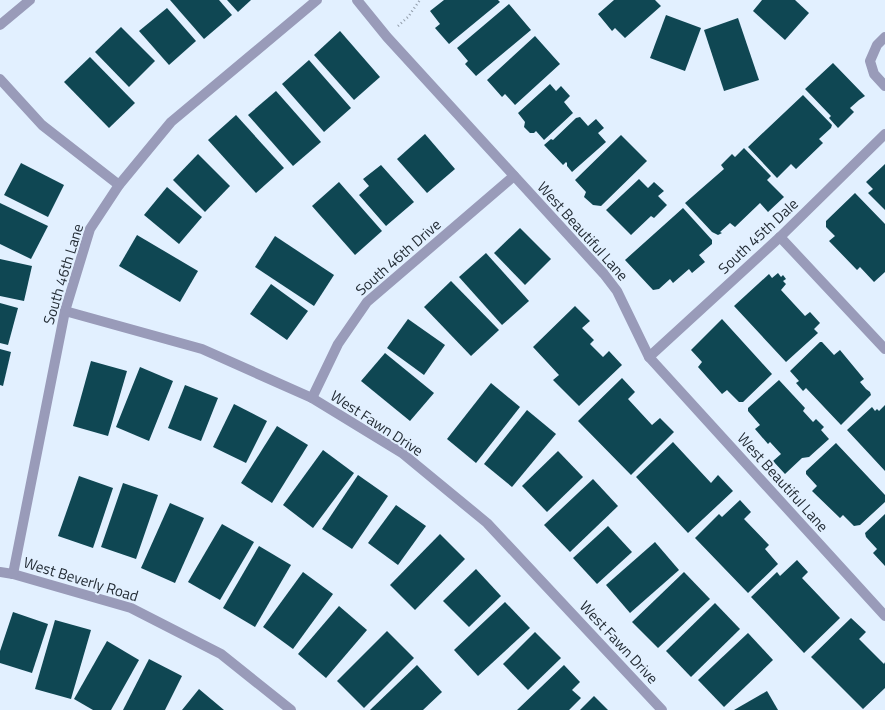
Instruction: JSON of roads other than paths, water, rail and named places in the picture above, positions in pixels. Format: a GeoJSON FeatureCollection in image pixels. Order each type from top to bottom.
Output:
{"type":"FeatureCollection","features":[{"type":"Feature","properties":{"kind":"street"},"geometry":{"type":"LineString","coordinates":[[0,24],[30,0]]}},
{"type":"Feature","properties":{"kind":"street","name":"South 46th Lane"},"geometry":{"type":"LineString","coordinates":[[13,574],[65,311],[90,229],[119,184],[171,122],[317,0]]}},
{"type":"Feature","properties":{"kind":"street","name":"West Beautiful Lane"},"geometry":{"type":"LineString","coordinates":[[357,0],[387,37],[604,274],[617,291],[649,357],[885,616]]}},
{"type":"Feature","properties":{"kind":"street"},"geometry":{"type":"LineString","coordinates":[[885,37],[877,45],[870,61],[874,74],[885,86]]}},
{"type":"Feature","properties":{"kind":"street"},"geometry":{"type":"LineString","coordinates":[[0,79],[42,125],[119,184]]}},
{"type":"Feature","properties":{"kind":"street","name":"South 45th Dale"},"geometry":{"type":"LineString","coordinates":[[649,357],[780,237],[885,134]]}},
{"type":"Feature","properties":{"kind":"street","name":"South 46th Drive"},"geometry":{"type":"LineString","coordinates":[[312,398],[338,344],[367,302],[514,176]]}},
{"type":"Feature","properties":{"kind":"street"},"geometry":{"type":"LineString","coordinates":[[780,237],[885,349]]}},
{"type":"Feature","properties":{"kind":"street","name":"West Fawn Drive"},"geometry":{"type":"LineString","coordinates":[[65,311],[202,349],[312,398],[402,453],[487,523],[662,710]]}},
{"type":"Feature","properties":{"kind":"street","name":"West Beverly Road"},"geometry":{"type":"LineString","coordinates":[[0,572],[13,574],[131,608],[221,654],[291,710]]}}]}
